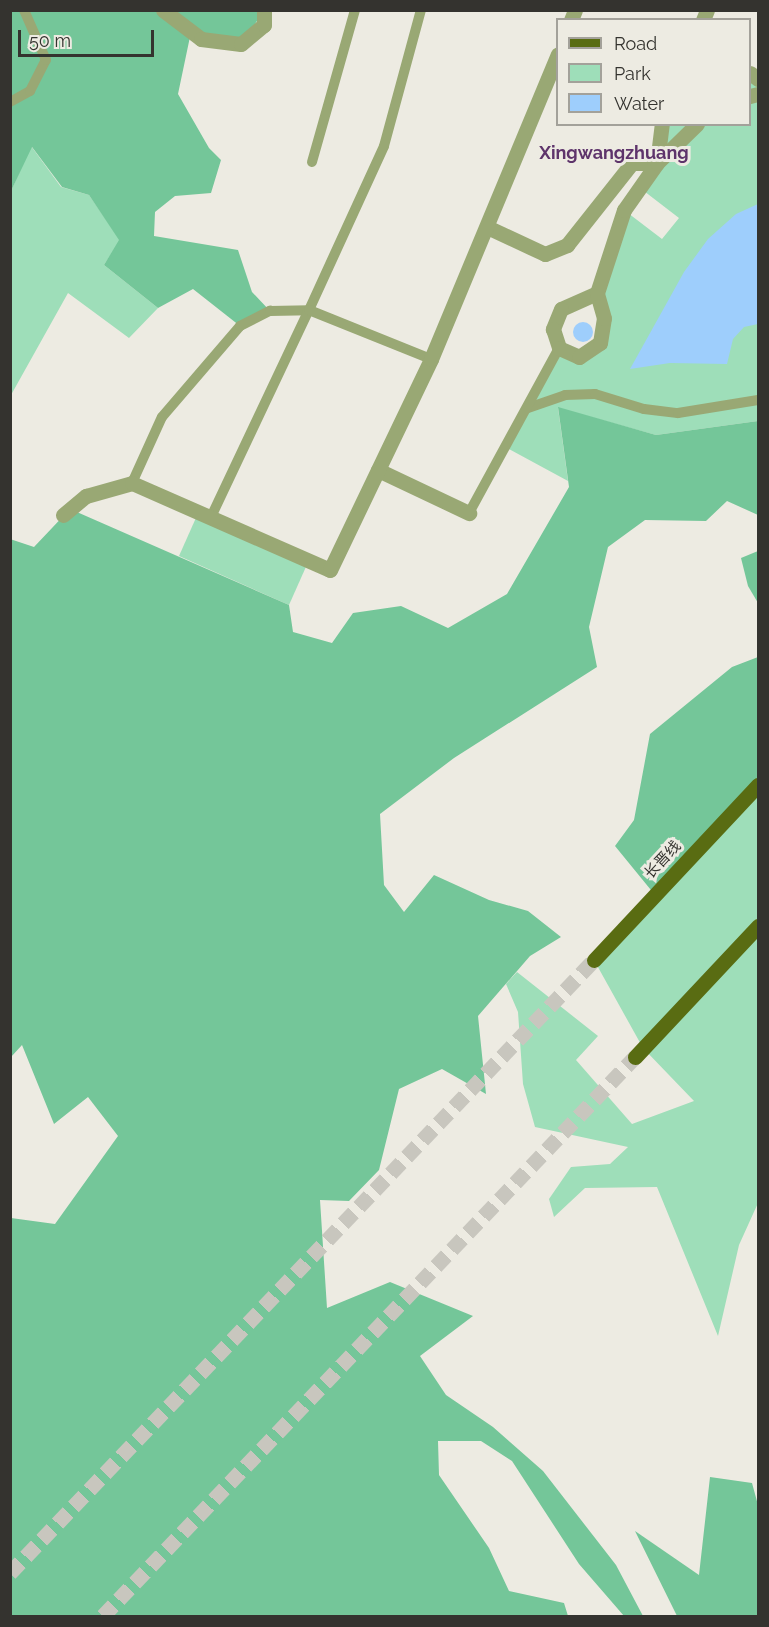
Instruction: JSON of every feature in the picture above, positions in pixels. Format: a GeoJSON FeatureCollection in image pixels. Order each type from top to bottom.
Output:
{"type":"FeatureCollection","features":[{"type":"Feature","properties":{"kind":"main road","name":"长晋线"},"geometry":{"type":"LineString","coordinates":[[594,960],[759,785]]}},
{"type":"Feature","properties":{"kind":"main road"},"geometry":{"type":"LineString","coordinates":[[635,1056],[759,926]]}},
{"type":"Feature","properties":{"kind":"street"},"geometry":{"type":"LineString","coordinates":[[163,10],[201,39],[241,44],[264,25],[264,10]]}},
{"type":"Feature","properties":{"kind":"street"},"geometry":{"type":"LineString","coordinates":[[63,515],[86,496],[132,483],[330,570],[431,359],[556,59]]}},
{"type":"Feature","properties":{"kind":"street"},"geometry":{"type":"LineString","coordinates":[[657,163],[662,126]]}},
{"type":"Feature","properties":{"kind":"street"},"geometry":{"type":"LineString","coordinates":[[597,293],[561,309],[553,329],[559,348],[579,357],[600,343],[604,318],[597,293],[624,210],[657,163],[695,126]]}},
{"type":"Feature","properties":{"kind":"street"},"geometry":{"type":"LineString","coordinates":[[487,227],[545,254],[567,245],[585,225],[604,193],[632,163],[657,163]]}},
{"type":"Feature","properties":{"kind":"street"},"geometry":{"type":"LineString","coordinates":[[378,470],[469,513]]}},
{"type":"Feature","properties":{"kind":"lane"},"geometry":{"type":"LineString","coordinates":[[10,102],[30,91],[46,60],[24,10]]}},
{"type":"Feature","properties":{"kind":"lane"},"geometry":{"type":"LineString","coordinates":[[312,162],[355,10]]}},
{"type":"Feature","properties":{"kind":"lane"},"geometry":{"type":"LineString","coordinates":[[211,517],[384,146],[421,10]]}},
{"type":"Feature","properties":{"kind":"lane"},"geometry":{"type":"LineString","coordinates":[[132,483],[162,417],[240,326],[270,311],[309,310],[431,359]]}},
{"type":"Feature","properties":{"kind":"lane"},"geometry":{"type":"LineString","coordinates":[[469,513],[559,348]]}},
{"type":"Feature","properties":{"kind":"lane"},"geometry":{"type":"LineString","coordinates":[[528,408],[565,395],[595,394],[644,409],[678,413],[759,400]]}},
{"type":"Feature","properties":{"kind":"green space"},"geometry":{"type":"Polygon","coordinates":[[[11,11],[264,11],[241,44],[191,32],[178,94],[209,148],[221,160],[211,193],[175,196],[155,212],[154,236],[238,250],[252,292],[270,311],[240,326],[193,289],[158,308],[104,265],[119,240],[89,195],[62,187],[32,147],[11,191],[11,11]]]}},
{"type":"Feature","properties":{"kind":"green space"},"geometry":{"type":"Polygon","coordinates":[[[751,74],[758,80],[758,421],[656,435],[558,408],[568,481],[505,447],[559,348],[579,357],[600,343],[597,293],[624,210],[662,239],[679,218],[640,188],[662,126],[751,126],[751,74]]]}},
{"type":"Feature","properties":{"kind":"green space"},"geometry":{"type":"Polygon","coordinates":[[[31,146],[61,187],[89,195],[120,240],[104,265],[158,308],[129,338],[68,293],[11,395],[11,191],[31,146]]]}},
{"type":"Feature","properties":{"kind":"green space"},"geometry":{"type":"Polygon","coordinates":[[[558,407],[656,435],[758,421],[758,515],[727,501],[706,521],[645,520],[608,547],[589,627],[597,667],[454,758],[380,814],[384,885],[404,912],[434,875],[489,900],[528,911],[561,937],[530,956],[478,1016],[486,1094],[442,1069],[399,1089],[379,1170],[349,1201],[320,1200],[327,1308],[390,1282],[473,1316],[420,1356],[446,1395],[493,1427],[543,1471],[616,1565],[643,1616],[624,1616],[579,1564],[512,1461],[481,1441],[438,1441],[439,1475],[489,1548],[509,1591],[564,1603],[568,1616],[11,1616],[11,1218],[55,1224],[118,1136],[88,1097],[54,1124],[22,1045],[11,1057],[10,539],[34,547],[70,509],[289,605],[293,632],[332,643],[353,613],[401,606],[448,628],[507,594],[569,487],[558,407]]]}},
{"type":"Feature","properties":{"kind":"green space"},"geometry":{"type":"Polygon","coordinates":[[[199,511],[309,560],[289,605],[179,556],[199,511]]]}},
{"type":"Feature","properties":{"kind":"green space"},"geometry":{"type":"Polygon","coordinates":[[[758,551],[758,603],[748,586],[741,558],[758,551]]]}},
{"type":"Feature","properties":{"kind":"green space"},"geometry":{"type":"Polygon","coordinates":[[[758,657],[758,785],[655,895],[615,846],[634,820],[650,734],[732,667],[758,657]]]}},
{"type":"Feature","properties":{"kind":"green space"},"geometry":{"type":"Polygon","coordinates":[[[758,785],[758,1203],[739,1245],[718,1336],[657,1187],[585,1188],[554,1217],[549,1199],[571,1167],[610,1164],[628,1147],[535,1127],[523,1084],[518,1012],[506,984],[517,972],[598,1036],[576,1060],[632,1124],[694,1101],[643,1048],[594,960],[758,785]]]}},
{"type":"Feature","properties":{"kind":"green space"},"geometry":{"type":"Polygon","coordinates":[[[710,1477],[752,1483],[758,1505],[758,1616],[677,1616],[635,1531],[699,1575],[710,1477]]]}},
{"type":"Feature","properties":{"kind":"water"},"geometry":{"type":"Polygon","coordinates":[[[758,204],[758,324],[744,327],[733,339],[727,364],[670,363],[630,369],[684,272],[708,239],[736,214],[758,204]]]}},
{"type":"Feature","properties":{"kind":"water"},"geometry":{"type":"Polygon","coordinates":[[[583,322],[590,325],[593,332],[590,339],[583,342],[576,339],[573,332],[576,325],[583,322]]]}},
{"type":"Feature","properties":{"kind":"tunnel"},"geometry":{"type":"LineString","coordinates":[[10,1573],[594,960]]}},
{"type":"Feature","properties":{"kind":"tunnel"},"geometry":{"type":"LineString","coordinates":[[103,1616],[635,1057]]}},
{"type":"Feature","properties":{"kind":"district","name":"Xingwangzhuang"},"geometry":{"type":"Point","coordinates":[614,153]}}]}
